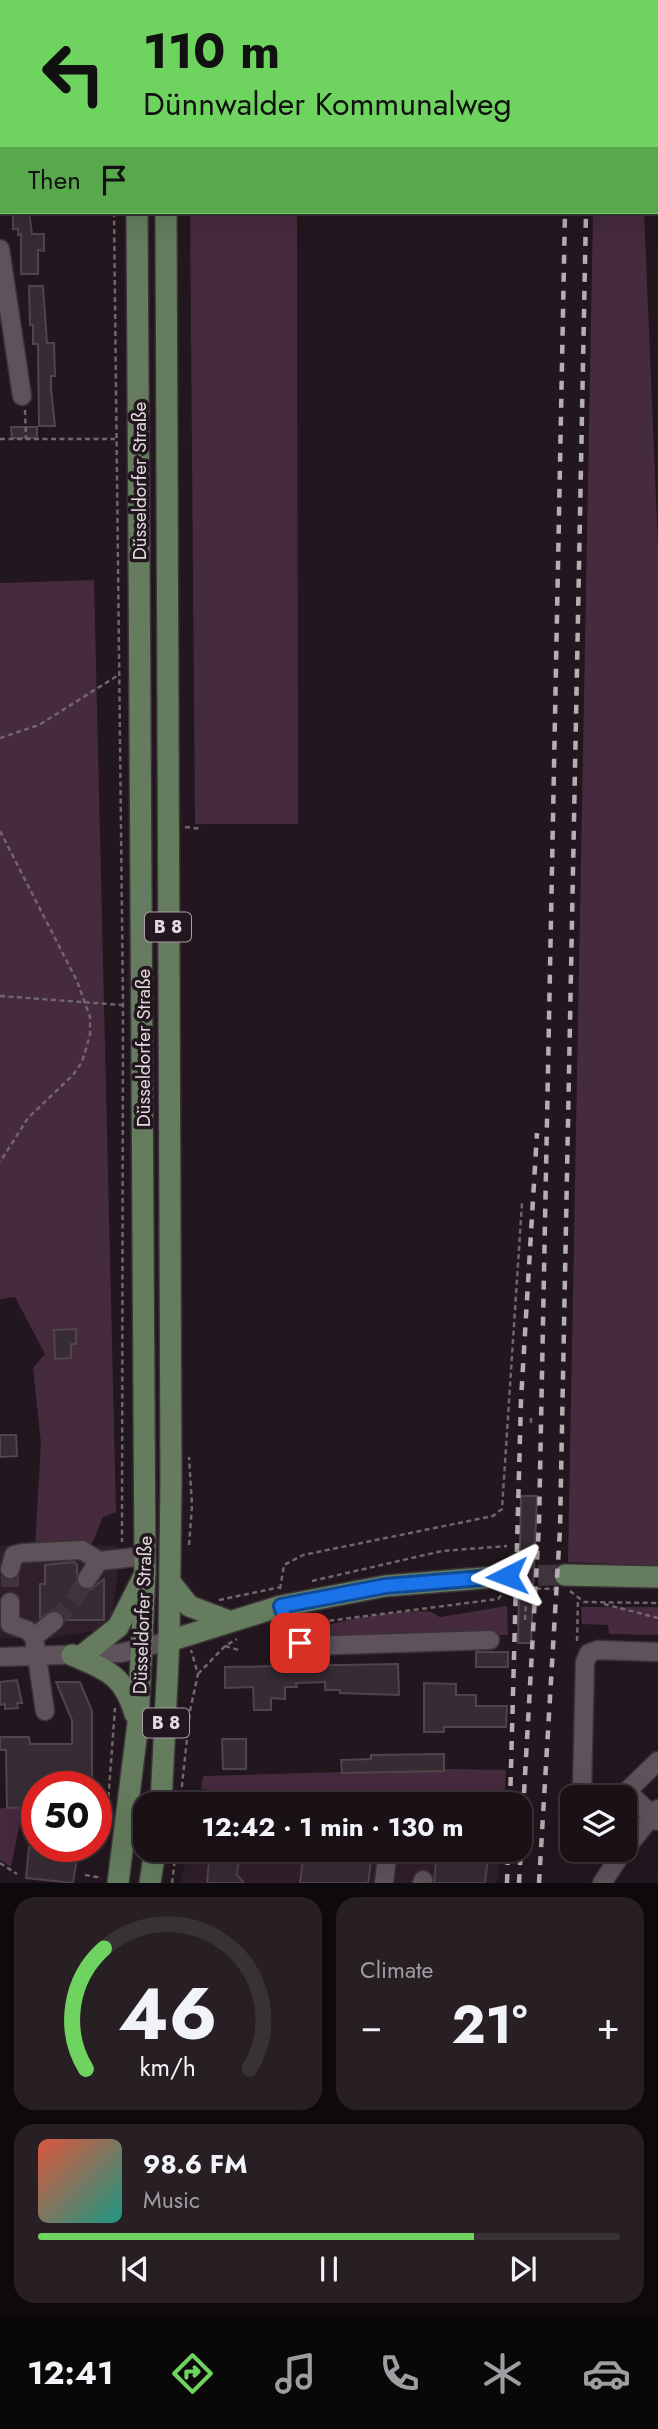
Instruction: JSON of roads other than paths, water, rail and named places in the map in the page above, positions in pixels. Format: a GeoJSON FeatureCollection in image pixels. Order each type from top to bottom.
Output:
{"type":"FeatureCollection","features":[{"type":"Feature","properties":{"kind":"main road","name":"Düsseldorfer Straße"},"geometry":{"type":"LineString","coordinates":[[118,1883],[138,1723],[145,1564],[137,214]]}},
{"type":"Feature","properties":{"kind":"main road","name":"Düsseldorfer Straße"},"geometry":{"type":"LineString","coordinates":[[162,1792],[178,1639],[170,1582],[166,214]]}},
{"type":"Feature","properties":{"kind":"main road"},"geometry":{"type":"LineString","coordinates":[[138,1723],[130,1697],[118,1678],[78,1654],[118,1627],[145,1564]]}},
{"type":"Feature","properties":{"kind":"main road"},"geometry":{"type":"LineString","coordinates":[[178,1639],[237,1628],[283,1606],[385,1586],[507,1576]]}},
{"type":"Feature","properties":{"kind":"main road"},"geometry":{"type":"LineString","coordinates":[[563,1585],[658,1577]]}},
{"type":"Feature","properties":{"kind":"main road"},"geometry":{"type":"LineString","coordinates":[[170,1582],[189,1606],[237,1628]]}},
{"type":"Feature","properties":{"kind":"main road"},"geometry":{"type":"LineString","coordinates":[[150,1883],[153,1862]]}},
{"type":"Feature","properties":{"kind":"street"},"geometry":{"type":"LineString","coordinates":[[0,248],[22,396]]}},
{"type":"Feature","properties":{"kind":"street"},"geometry":{"type":"LineString","coordinates":[[10,1569],[14,1555],[82,1550],[99,1562],[122,1559],[145,1564]]}},
{"type":"Feature","properties":{"kind":"street"},"geometry":{"type":"LineString","coordinates":[[87,1579],[99,1562]]}},
{"type":"Feature","properties":{"kind":"street"},"geometry":{"type":"LineString","coordinates":[[10,1602],[10,1623],[27,1630],[35,1646],[45,1711]]}},
{"type":"Feature","properties":{"kind":"street"},"geometry":{"type":"LineString","coordinates":[[283,1606],[293,1638],[315,1647],[490,1640]]}},
{"type":"Feature","properties":{"kind":"street"},"geometry":{"type":"LineString","coordinates":[[35,1646],[54,1620]]}},
{"type":"Feature","properties":{"kind":"street"},"geometry":{"type":"LineString","coordinates":[[0,1657],[35,1646],[78,1654],[121,1653],[178,1639]]}},
{"type":"Feature","properties":{"kind":"street"},"geometry":{"type":"LineString","coordinates":[[582,1785],[585,1662],[589,1653],[598,1650],[658,1652]]}},
{"type":"Feature","properties":{"kind":"street"},"geometry":{"type":"LineString","coordinates":[[633,1785],[658,1761]]}},
{"type":"Feature","properties":{"kind":"street"},"geometry":{"type":"LineString","coordinates":[[637,1803],[656,1815],[637,1835]]}},
{"type":"Feature","properties":{"kind":"street"},"geometry":{"type":"LineString","coordinates":[[384,1883],[386,1862]]}},
{"type":"Feature","properties":{"kind":"street"},"geometry":{"type":"LineString","coordinates":[[602,1883],[616,1862]]}},
{"type":"Feature","properties":{"kind":"tunnel"},"geometry":{"type":"LineString","coordinates":[[10,1569],[10,1602]]}},
{"type":"Feature","properties":{"kind":"tunnel"},"geometry":{"type":"LineString","coordinates":[[507,1576],[565,1575]]}},
{"type":"Feature","properties":{"kind":"tunnel"},"geometry":{"type":"LineString","coordinates":[[54,1621],[73,1601],[87,1579]]}},
{"type":"Feature","properties":{"kind":"railway"},"geometry":{"type":"LineString","coordinates":[[519,1883],[539,1525],[565,214]]}},
{"type":"Feature","properties":{"kind":"railway"},"geometry":{"type":"LineString","coordinates":[[539,1883],[560,1529],[586,214]]}},
{"type":"Feature","properties":{"kind":"railway"},"geometry":{"type":"LineString","coordinates":[[510,1792],[521,1400],[537,1133]]}},
{"type":"Feature","properties":{"kind":"railway"},"geometry":{"type":"LineString","coordinates":[[507,1883],[508,1862]]}}]}
